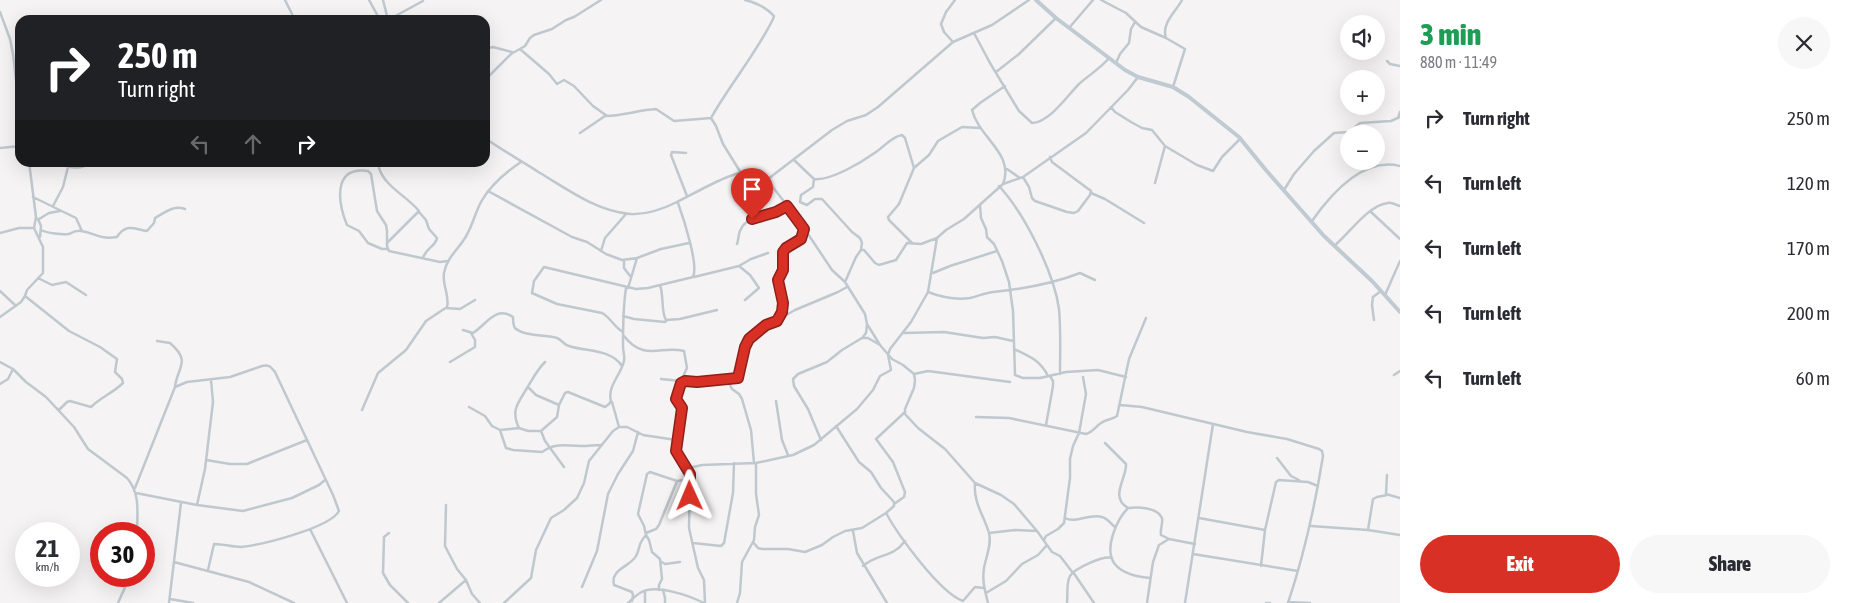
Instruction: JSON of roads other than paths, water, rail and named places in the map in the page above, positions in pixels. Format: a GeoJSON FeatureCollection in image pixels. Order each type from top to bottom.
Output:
{"type":"FeatureCollection","features":[{"type":"Feature","properties":{"kind":"main road"},"geometry":{"type":"LineString","coordinates":[[1036,0],[1056,18],[1116,63],[1138,77],[1173,87],[1195,101],[1241,139],[1334,246],[1400,312]]}},
{"type":"Feature","properties":{"kind":"street"},"geometry":{"type":"LineString","coordinates":[[285,0],[292,15]]}},
{"type":"Feature","properties":{"kind":"street"},"geometry":{"type":"LineString","coordinates":[[369,0],[377,15]]}},
{"type":"Feature","properties":{"kind":"street"},"geometry":{"type":"LineString","coordinates":[[384,0],[387,15]]}},
{"type":"Feature","properties":{"kind":"street"},"geometry":{"type":"LineString","coordinates":[[490,75],[513,52],[525,46],[534,35],[552,29],[601,0]]}},
{"type":"Feature","properties":{"kind":"street"},"geometry":{"type":"LineString","coordinates":[[710,118],[757,48],[774,16],[752,2],[745,0]]}},
{"type":"Feature","properties":{"kind":"street"},"geometry":{"type":"LineString","coordinates":[[953,42],[944,32],[941,24],[946,12],[955,0]]}},
{"type":"Feature","properties":{"kind":"street"},"geometry":{"type":"LineString","coordinates":[[768,179],[838,125],[866,115],[878,107],[953,42],[1001,20],[1029,0]]}},
{"type":"Feature","properties":{"kind":"street"},"geometry":{"type":"LineString","coordinates":[[1069,28],[1093,0]]}},
{"type":"Feature","properties":{"kind":"street"},"geometry":{"type":"LineString","coordinates":[[1101,0],[1126,13],[1135,22],[1185,49],[1173,87]]}},
{"type":"Feature","properties":{"kind":"street"},"geometry":{"type":"LineString","coordinates":[[1166,38],[1165,26],[1182,0]]}},
{"type":"Feature","properties":{"kind":"street"},"geometry":{"type":"LineString","coordinates":[[397,15],[423,1]]}},
{"type":"Feature","properties":{"kind":"street"},"geometry":{"type":"LineString","coordinates":[[0,12],[14,54],[15,64]]}},
{"type":"Feature","properties":{"kind":"street"},"geometry":{"type":"LineString","coordinates":[[996,72],[1056,18]]}},
{"type":"Feature","properties":{"kind":"street"},"geometry":{"type":"LineString","coordinates":[[1116,63],[1130,41],[1131,29],[1135,22]]}},
{"type":"Feature","properties":{"kind":"street"},"geometry":{"type":"LineString","coordinates":[[974,32],[1019,110],[1028,120],[1035,124],[1046,118],[1079,84],[1109,58]]}},
{"type":"Feature","properties":{"kind":"street"},"geometry":{"type":"LineString","coordinates":[[490,47],[493,46],[513,52]]}},
{"type":"Feature","properties":{"kind":"street"},"geometry":{"type":"LineString","coordinates":[[520,49],[549,74],[557,84],[564,80],[570,83],[593,106],[607,116],[615,117],[655,108],[674,122],[710,118]]}},
{"type":"Feature","properties":{"kind":"street"},"geometry":{"type":"LineString","coordinates":[[1387,61],[1400,66]]}},
{"type":"Feature","properties":{"kind":"street"},"geometry":{"type":"LineString","coordinates":[[860,250],[864,250],[879,265],[896,260],[906,245],[912,243],[922,244],[937,238],[964,219],[999,186],[1021,177],[1086,133],[1128,90],[1138,77]]}},
{"type":"Feature","properties":{"kind":"street"},"geometry":{"type":"LineString","coordinates":[[1005,86],[972,110],[980,128],[1000,154],[1007,169],[1021,177],[1029,187],[1032,198],[1067,212],[1074,213],[1078,211],[1091,192]]}},
{"type":"Feature","properties":{"kind":"street"},"geometry":{"type":"LineString","coordinates":[[1111,106],[1115,112],[1131,122],[1142,128],[1152,130],[1165,146],[1196,165],[1213,170],[1222,157],[1241,139]]}},
{"type":"Feature","properties":{"kind":"street"},"geometry":{"type":"LineString","coordinates":[[1358,125],[1360,123],[1399,118],[1400,112]]}},
{"type":"Feature","properties":{"kind":"street"},"geometry":{"type":"LineString","coordinates":[[580,133],[607,116]]}},
{"type":"Feature","properties":{"kind":"street"},"geometry":{"type":"LineString","coordinates":[[710,118],[716,126],[723,144],[741,172]]}},
{"type":"Feature","properties":{"kind":"street"},"geometry":{"type":"LineString","coordinates":[[912,243],[888,217],[900,202],[914,168],[942,138],[962,127],[980,128]]}},
{"type":"Feature","properties":{"kind":"street"},"geometry":{"type":"LineString","coordinates":[[1284,190],[1294,174],[1314,151],[1334,133],[1340,133]]}},
{"type":"Feature","properties":{"kind":"street"},"geometry":{"type":"LineString","coordinates":[[794,159],[814,179],[819,180],[841,173],[900,135],[905,138],[914,168]]}},
{"type":"Feature","properties":{"kind":"street"},"geometry":{"type":"LineString","coordinates":[[490,141],[573,194],[600,206],[626,213],[651,212],[678,202],[686,196],[741,172],[759,170],[768,179],[832,270],[845,282],[865,314],[866,333],[862,338],[826,362],[798,374],[793,380],[794,386],[808,408],[821,440]]}},
{"type":"Feature","properties":{"kind":"street"},"geometry":{"type":"LineString","coordinates":[[0,148],[15,146]]}},
{"type":"Feature","properties":{"kind":"street"},"geometry":{"type":"LineString","coordinates":[[1155,183],[1165,146]]}},
{"type":"Feature","properties":{"kind":"street"},"geometry":{"type":"LineString","coordinates":[[686,153],[672,152],[686,196]]}},
{"type":"Feature","properties":{"kind":"street"},"geometry":{"type":"LineString","coordinates":[[1050,157],[1052,162],[1091,192],[1144,223]]}},
{"type":"Feature","properties":{"kind":"street"},"geometry":{"type":"LineString","coordinates":[[446,308],[448,302],[444,274],[448,261],[464,241],[480,204],[488,191],[521,162]]}},
{"type":"Feature","properties":{"kind":"street"},"geometry":{"type":"LineString","coordinates":[[1385,164],[1400,166]]}},
{"type":"Feature","properties":{"kind":"street"},"geometry":{"type":"LineString","coordinates":[[29,167],[37,218],[41,230],[40,239]]}},
{"type":"Feature","properties":{"kind":"street"},"geometry":{"type":"LineString","coordinates":[[53,206],[64,187],[68,167],[78,169],[86,167]]}},
{"type":"Feature","properties":{"kind":"street"},"geometry":{"type":"LineString","coordinates":[[379,168],[385,180],[419,211],[426,220],[429,229],[437,238],[436,244],[426,250],[423,258]]}},
{"type":"Feature","properties":{"kind":"street"},"geometry":{"type":"LineString","coordinates":[[1003,184],[1007,169]]}},
{"type":"Feature","properties":{"kind":"street"},"geometry":{"type":"LineString","coordinates":[[388,249],[387,231],[377,211],[371,174],[363,170],[348,174],[341,182],[340,191],[341,206],[347,225],[359,231],[368,243],[382,249],[440,262],[448,261]]}},
{"type":"Feature","properties":{"kind":"street"},"geometry":{"type":"LineString","coordinates":[[1312,222],[1348,181],[1367,170]]}},
{"type":"Feature","properties":{"kind":"street"},"geometry":{"type":"LineString","coordinates":[[814,179],[813,187],[802,195],[800,202],[807,205],[815,199],[822,199],[852,232],[860,238],[862,243],[845,282]]}},
{"type":"Feature","properties":{"kind":"street"},"geometry":{"type":"LineString","coordinates":[[999,186],[1011,199],[1045,263],[1059,312],[1060,374]]}},
{"type":"Feature","properties":{"kind":"street"},"geometry":{"type":"LineString","coordinates":[[488,191],[572,237],[587,242],[611,256],[624,260],[636,258],[667,247],[689,243]]}},
{"type":"Feature","properties":{"kind":"street"},"geometry":{"type":"LineString","coordinates":[[33,197],[76,218],[82,231]]}},
{"type":"Feature","properties":{"kind":"street"},"geometry":{"type":"LineString","coordinates":[[678,202],[684,218],[694,266],[695,273],[693,277]]}},
{"type":"Feature","properties":{"kind":"street"},"geometry":{"type":"LineString","coordinates":[[1334,246],[1371,212],[1388,203],[1400,206]]}},
{"type":"Feature","properties":{"kind":"street"},"geometry":{"type":"LineString","coordinates":[[980,205],[981,218],[986,228],[987,237],[997,251],[1004,267],[1010,291],[1014,371],[1018,377],[1035,378],[1098,370],[1126,376]]}},
{"type":"Feature","properties":{"kind":"street"},"geometry":{"type":"LineString","coordinates":[[737,244],[739,232],[744,224],[758,216],[776,212],[787,206]]}},
{"type":"Feature","properties":{"kind":"street"},"geometry":{"type":"LineString","coordinates":[[41,230],[49,233],[63,234],[82,231],[102,238],[117,237],[125,229],[135,227],[147,231],[154,223],[155,218],[166,211],[177,207],[186,209]]}},
{"type":"Feature","properties":{"kind":"street"},"geometry":{"type":"LineString","coordinates":[[37,218],[49,213],[62,211]]}},
{"type":"Feature","properties":{"kind":"street"},"geometry":{"type":"LineString","coordinates":[[387,243],[419,211]]}},
{"type":"Feature","properties":{"kind":"street"},"geometry":{"type":"LineString","coordinates":[[1371,212],[1400,239]]}},
{"type":"Feature","properties":{"kind":"street"},"geometry":{"type":"LineString","coordinates":[[601,250],[604,240],[626,213]]}},
{"type":"Feature","properties":{"kind":"street"},"geometry":{"type":"LineString","coordinates":[[0,317],[16,306],[25,296],[27,290],[43,273],[43,247],[34,228],[37,218]]}},
{"type":"Feature","properties":{"kind":"street"},"geometry":{"type":"LineString","coordinates":[[0,233],[19,228],[34,228]]}},
{"type":"Feature","properties":{"kind":"street"},"geometry":{"type":"LineString","coordinates":[[777,321],[783,306],[778,282],[783,270],[783,252],[801,239],[804,229]]}},
{"type":"Feature","properties":{"kind":"street"},"geometry":{"type":"LineString","coordinates":[[689,471],[698,465],[755,463],[788,456],[805,450],[821,440],[858,409],[873,390],[880,376],[891,370],[888,355],[890,350],[904,333],[921,307],[928,292],[933,273],[937,238]]}},
{"type":"Feature","properties":{"kind":"street"},"geometry":{"type":"LineString","coordinates":[[933,273],[997,251]]}},
{"type":"Feature","properties":{"kind":"street"},"geometry":{"type":"LineString","coordinates":[[628,603],[640,592],[663,590],[688,595],[705,603],[704,580],[698,568],[689,528],[691,479],[689,471],[678,456],[676,440],[682,408],[676,397],[687,368],[684,351],[646,350],[631,345],[623,333],[602,313],[557,304],[531,291],[544,267],[627,288],[642,289],[739,266],[751,259],[768,254]]}},
{"type":"Feature","properties":{"kind":"street"},"geometry":{"type":"LineString","coordinates":[[619,427],[610,396],[611,389],[625,361],[623,316],[627,288],[636,258]]}},
{"type":"Feature","properties":{"kind":"street"},"geometry":{"type":"LineString","coordinates":[[624,260],[624,268],[630,276]]}},
{"type":"Feature","properties":{"kind":"street"},"geometry":{"type":"LineString","coordinates":[[1385,295],[1400,261]]}},
{"type":"Feature","properties":{"kind":"street"},"geometry":{"type":"LineString","coordinates":[[739,266],[750,275],[759,288],[745,300]]}},
{"type":"Feature","properties":{"kind":"street"},"geometry":{"type":"LineString","coordinates":[[928,292],[944,297],[964,298],[986,293],[1010,291],[1080,273],[1095,280]]}},
{"type":"Feature","properties":{"kind":"street"},"geometry":{"type":"LineString","coordinates":[[38,278],[52,285],[66,282],[86,296]]}},
{"type":"Feature","properties":{"kind":"street"},"geometry":{"type":"LineString","coordinates":[[660,286],[663,299],[663,316],[667,320]]}},
{"type":"Feature","properties":{"kind":"street"},"geometry":{"type":"LineString","coordinates":[[662,379],[682,382],[737,379],[745,347],[749,339],[766,325],[810,303],[838,292],[847,286]]}},
{"type":"Feature","properties":{"kind":"street"},"geometry":{"type":"LineString","coordinates":[[0,290],[16,306]]}},
{"type":"Feature","properties":{"kind":"street"},"geometry":{"type":"LineString","coordinates":[[1374,320],[1372,297],[1381,291]]}},
{"type":"Feature","properties":{"kind":"street"},"geometry":{"type":"LineString","coordinates":[[25,296],[69,331],[100,347],[117,359],[115,372],[122,379],[123,383],[117,389],[100,398],[91,407],[70,401],[56,409]]}},
{"type":"Feature","properties":{"kind":"street"},"geometry":{"type":"LineString","coordinates":[[362,410],[378,373],[406,350],[426,320],[446,308],[460,309],[474,300]]}},
{"type":"Feature","properties":{"kind":"street"},"geometry":{"type":"LineString","coordinates":[[623,316],[665,322],[667,320],[718,310]]}},
{"type":"Feature","properties":{"kind":"street"},"geometry":{"type":"LineString","coordinates":[[471,333],[480,328],[493,315],[507,314],[513,317],[514,326],[517,329],[527,333],[559,339],[569,346],[610,355],[619,361],[622,366]]}},
{"type":"Feature","properties":{"kind":"street"},"geometry":{"type":"LineString","coordinates":[[976,417],[1009,418],[1089,434],[1102,422],[1115,418],[1120,405],[1129,359],[1146,318]]}},
{"type":"Feature","properties":{"kind":"street"},"geometry":{"type":"LineString","coordinates":[[753,542],[758,548],[762,549],[788,549],[805,552],[822,545],[836,535],[862,528],[886,513],[904,497],[906,492],[893,462],[876,439],[905,412],[914,388],[914,374],[888,355],[867,324]]}},
{"type":"Feature","properties":{"kind":"street"},"geometry":{"type":"LineString","coordinates":[[450,362],[475,347],[475,340],[471,333],[463,330]]}},
{"type":"Feature","properties":{"kind":"street"},"geometry":{"type":"LineString","coordinates":[[904,333],[944,332],[983,338],[995,337],[1014,341]]}},
{"type":"Feature","properties":{"kind":"street"},"geometry":{"type":"LineString","coordinates":[[862,338],[868,338],[880,345]]}},
{"type":"Feature","properties":{"kind":"street"},"geometry":{"type":"LineString","coordinates":[[135,488],[182,368],[182,361],[170,342],[157,341]]}},
{"type":"Feature","properties":{"kind":"street"},"geometry":{"type":"LineString","coordinates":[[1014,349],[1033,358],[1053,381],[1054,386],[1046,425]]}},
{"type":"Feature","properties":{"kind":"street"},"geometry":{"type":"LineString","coordinates":[[0,362],[13,369],[26,382],[46,397],[74,427],[88,449],[127,478],[135,488],[137,522]]}},
{"type":"Feature","properties":{"kind":"street"},"geometry":{"type":"LineString","coordinates":[[519,428],[515,417],[516,406],[528,387],[532,376],[545,362]]}},
{"type":"Feature","properties":{"kind":"street"},"geometry":{"type":"LineString","coordinates":[[176,387],[187,382],[211,380],[245,373],[262,366],[269,366],[275,372],[339,512],[310,529],[259,545],[231,547],[214,544],[208,570]]}},
{"type":"Feature","properties":{"kind":"street"},"geometry":{"type":"LineString","coordinates":[[0,384],[8,379],[13,369]]}},
{"type":"Feature","properties":{"kind":"street"},"geometry":{"type":"LineString","coordinates":[[914,374],[928,371],[1010,382]]}},
{"type":"Feature","properties":{"kind":"street"},"geometry":{"type":"LineString","coordinates":[[1394,375],[1400,371]]}},
{"type":"Feature","properties":{"kind":"street"},"geometry":{"type":"LineString","coordinates":[[1044,540],[1046,536],[1062,526],[1065,518],[1070,478],[1070,459],[1079,433],[1086,394],[1083,378]]}},
{"type":"Feature","properties":{"kind":"street"},"geometry":{"type":"LineString","coordinates":[[727,379],[732,389],[741,397],[751,430],[759,515],[753,542],[742,562],[740,593],[737,603]]}},
{"type":"Feature","properties":{"kind":"street"},"geometry":{"type":"LineString","coordinates":[[197,506],[206,460],[213,402],[211,380]]}},
{"type":"Feature","properties":{"kind":"street"},"geometry":{"type":"LineString","coordinates":[[528,387],[536,395],[559,405]]}},
{"type":"Feature","properties":{"kind":"street"},"geometry":{"type":"LineString","coordinates":[[468,407],[485,416],[492,426],[500,430],[519,428],[528,431],[541,431],[557,418],[559,405],[565,393],[568,392],[605,407],[611,401]]}},
{"type":"Feature","properties":{"kind":"street"},"geometry":{"type":"LineString","coordinates":[[776,401],[782,440],[788,456]]}},
{"type":"Feature","properties":{"kind":"street"},"geometry":{"type":"LineString","coordinates":[[1120,405],[1142,407],[1286,439],[1319,449],[1323,456],[1311,526],[1288,603],[1310,603]]}},
{"type":"Feature","properties":{"kind":"street"},"geometry":{"type":"LineString","coordinates":[[905,412],[918,428],[949,453],[975,483],[1011,501],[1052,552],[1060,556],[1094,603]]}},
{"type":"Feature","properties":{"kind":"street"},"geometry":{"type":"LineString","coordinates":[[1185,603],[1214,424]]}},
{"type":"Feature","properties":{"kind":"street"},"geometry":{"type":"LineString","coordinates":[[836,426],[859,462],[871,472],[884,493],[894,504]]}},
{"type":"Feature","properties":{"kind":"street"},"geometry":{"type":"LineString","coordinates":[[504,603],[531,578],[536,550],[551,518],[564,510],[576,498],[584,483],[589,461],[619,427],[627,427],[647,436],[676,440]]}},
{"type":"Feature","properties":{"kind":"street"},"geometry":{"type":"LineString","coordinates":[[500,430],[506,448],[512,450],[542,452],[550,447],[562,444],[602,445]]}},
{"type":"Feature","properties":{"kind":"street"},"geometry":{"type":"LineString","coordinates":[[541,431],[543,438],[564,467]]}},
{"type":"Feature","properties":{"kind":"street"},"geometry":{"type":"LineString","coordinates":[[582,587],[597,551],[606,513],[608,494],[633,451],[638,432]]}},
{"type":"Feature","properties":{"kind":"street"},"geometry":{"type":"LineString","coordinates":[[206,460],[230,464],[247,464],[307,440]]}},
{"type":"Feature","properties":{"kind":"street"},"geometry":{"type":"LineString","coordinates":[[1105,443],[1127,467],[1121,482],[1119,496],[1122,503],[1128,508],[1148,509],[1158,513],[1162,519],[1161,535],[1169,539],[1195,544]]}},
{"type":"Feature","properties":{"kind":"street"},"geometry":{"type":"LineString","coordinates":[[1277,458],[1291,476],[1303,481]]}},
{"type":"Feature","properties":{"kind":"street"},"geometry":{"type":"LineString","coordinates":[[693,543],[721,546],[724,543],[733,493],[734,463]]}},
{"type":"Feature","properties":{"kind":"street"},"geometry":{"type":"LineString","coordinates":[[659,590],[659,584],[662,579],[659,557],[652,552],[638,514],[647,474],[650,472],[677,481],[691,479]]}},
{"type":"Feature","properties":{"kind":"street"},"geometry":{"type":"LineString","coordinates":[[1386,495],[1387,475]]}},
{"type":"Feature","properties":{"kind":"street"},"geometry":{"type":"LineString","coordinates":[[136,493],[197,506],[243,512],[292,498],[325,480]]}},
{"type":"Feature","properties":{"kind":"street"},"geometry":{"type":"LineString","coordinates":[[1261,566],[1265,530],[1276,482],[1279,480],[1303,481],[1312,482],[1318,486]]}},
{"type":"Feature","properties":{"kind":"street"},"geometry":{"type":"LineString","coordinates":[[632,600],[632,592],[616,586],[613,580],[619,570],[630,563],[636,556],[640,542],[646,534],[656,529],[659,525],[677,481]]}},
{"type":"Feature","properties":{"kind":"street"},"geometry":{"type":"LineString","coordinates":[[975,483],[976,500],[989,533],[989,544],[984,568],[984,588],[988,603]]}},
{"type":"Feature","properties":{"kind":"street"},"geometry":{"type":"LineString","coordinates":[[1368,530],[1373,499],[1386,495],[1400,498]]}},
{"type":"Feature","properties":{"kind":"street"},"geometry":{"type":"LineString","coordinates":[[182,502],[169,601],[193,603]]}},
{"type":"Feature","properties":{"kind":"street"},"geometry":{"type":"LineString","coordinates":[[446,505],[445,546],[457,569],[466,580],[472,594],[480,603]]}},
{"type":"Feature","properties":{"kind":"street"},"geometry":{"type":"LineString","coordinates":[[1128,508],[1116,527],[1111,545],[1112,558],[1115,564],[1126,572],[1150,578]]}},
{"type":"Feature","properties":{"kind":"street"},"geometry":{"type":"LineString","coordinates":[[886,513],[915,556],[953,596],[963,601],[975,587],[984,588]]}},
{"type":"Feature","properties":{"kind":"street"},"geometry":{"type":"LineString","coordinates":[[1065,518],[1072,520],[1087,516],[1101,516],[1116,527]]}},
{"type":"Feature","properties":{"kind":"street"},"geometry":{"type":"LineString","coordinates":[[1199,518],[1265,530]]}},
{"type":"Feature","properties":{"kind":"street"},"geometry":{"type":"LineString","coordinates":[[1311,526],[1400,534]]}},
{"type":"Feature","properties":{"kind":"street"},"geometry":{"type":"LineString","coordinates":[[310,529],[347,603]]}},
{"type":"Feature","properties":{"kind":"street"},"geometry":{"type":"LineString","coordinates":[[853,530],[857,553],[863,566],[888,603]]}},
{"type":"Feature","properties":{"kind":"street"},"geometry":{"type":"LineString","coordinates":[[989,533],[1015,530],[1037,531]]}},
{"type":"Feature","properties":{"kind":"street"},"geometry":{"type":"LineString","coordinates":[[389,533],[384,537],[384,573],[390,585],[408,603]]}},
{"type":"Feature","properties":{"kind":"street"},"geometry":{"type":"LineString","coordinates":[[1147,603],[1150,578],[1159,544],[1169,539]]}},
{"type":"Feature","properties":{"kind":"street"},"geometry":{"type":"LineString","coordinates":[[863,566],[872,559],[894,553],[905,541]]}},
{"type":"Feature","properties":{"kind":"street"},"geometry":{"type":"LineString","coordinates":[[985,593],[1006,581],[1022,564],[1038,555],[1047,545]]}},
{"type":"Feature","properties":{"kind":"street"},"geometry":{"type":"LineString","coordinates":[[1193,554],[1298,571]]}},
{"type":"Feature","properties":{"kind":"street"},"geometry":{"type":"LineString","coordinates":[[1067,603],[1069,578],[1073,573],[1102,558],[1108,556],[1112,558]]}},
{"type":"Feature","properties":{"kind":"street"},"geometry":{"type":"LineString","coordinates":[[660,561],[665,564],[680,562]]}},
{"type":"Feature","properties":{"kind":"street"},"geometry":{"type":"LineString","coordinates":[[174,562],[250,582],[294,603]]}},
{"type":"Feature","properties":{"kind":"street"},"geometry":{"type":"LineString","coordinates":[[439,603],[466,580]]}},
{"type":"Feature","properties":{"kind":"street"},"geometry":{"type":"LineString","coordinates":[[118,603],[125,587]]}},
{"type":"Feature","properties":{"kind":"street"},"geometry":{"type":"LineString","coordinates":[[663,590],[664,603]]}},
{"type":"Feature","properties":{"kind":"street"},"geometry":{"type":"LineString","coordinates":[[645,591],[645,603]]}}]}
